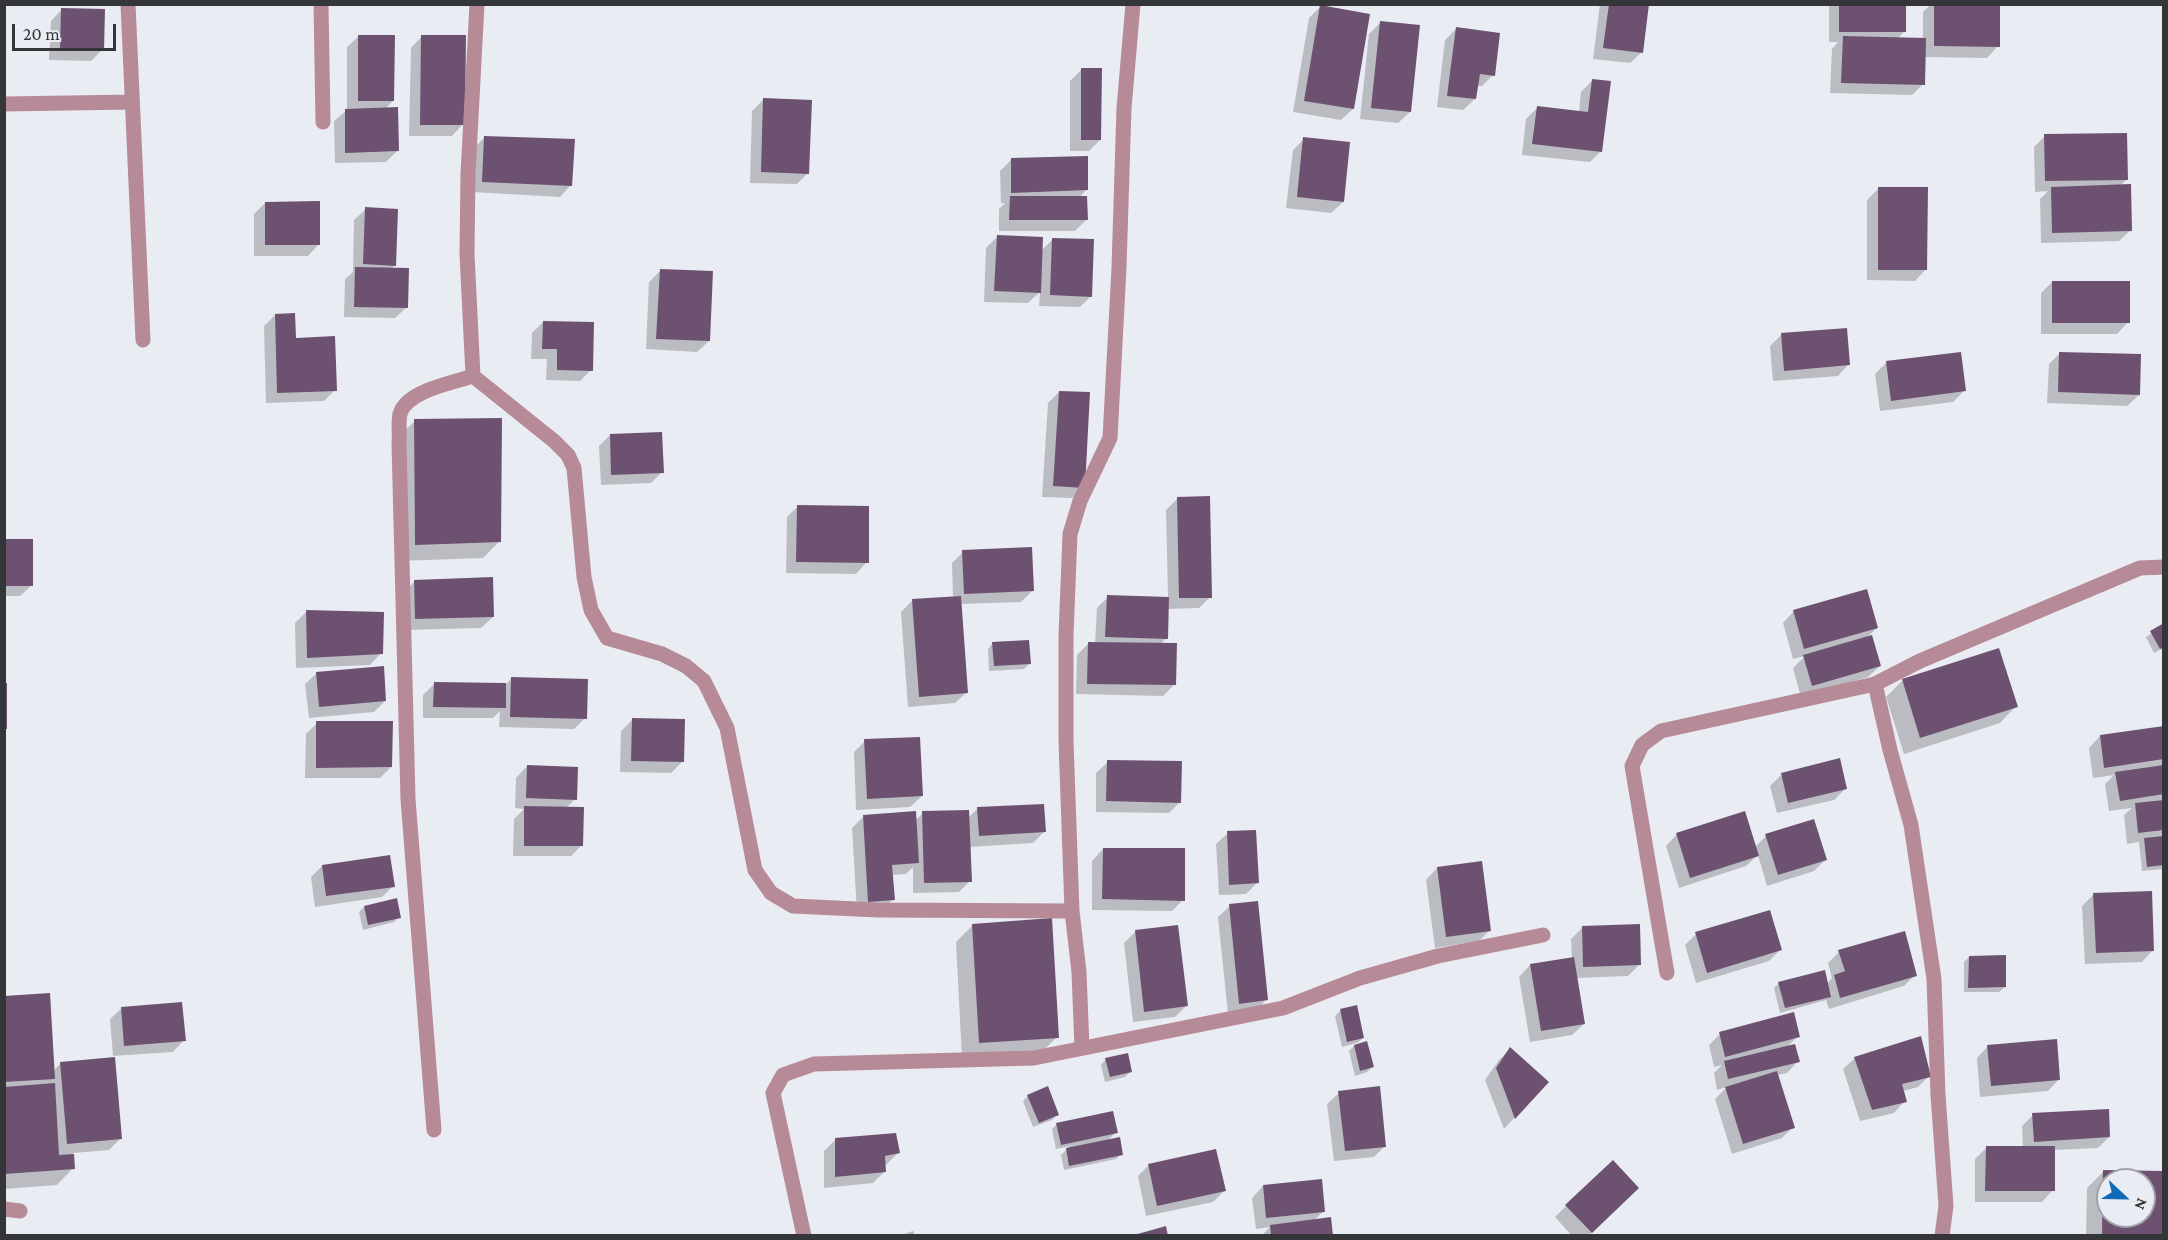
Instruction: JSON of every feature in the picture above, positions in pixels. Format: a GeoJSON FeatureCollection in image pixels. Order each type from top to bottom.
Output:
{"type":"FeatureCollection","features":[{"type":"Feature","properties":{"kind":"street"},"geometry":{"type":"LineString","coordinates":[[128,4],[143,340]]}},
{"type":"Feature","properties":{"kind":"street"},"geometry":{"type":"LineString","coordinates":[[321,4],[323,122]]}},
{"type":"Feature","properties":{"kind":"street"},"geometry":{"type":"LineString","coordinates":[[477,4],[468,174],[467,254],[473,376],[519,411],[568,454],[574,468],[584,577],[591,610],[607,638],[662,654],[686,666],[704,681],[727,728],[755,870],[771,892],[793,906],[878,910],[1072,910]]}},
{"type":"Feature","properties":{"kind":"street"},"geometry":{"type":"LineString","coordinates":[[1082,1048],[1079,972],[1072,910],[1066,741],[1066,636],[1070,534],[1080,501],[1110,438],[1124,108],[1133,4]]}},
{"type":"Feature","properties":{"kind":"street"},"geometry":{"type":"LineString","coordinates":[[4,104],[132,102]]}},
{"type":"Feature","properties":{"kind":"street"},"geometry":{"type":"LineString","coordinates":[[434,1130],[408,799],[400,414],[414,396],[473,376]]}},
{"type":"Feature","properties":{"kind":"street"},"geometry":{"type":"LineString","coordinates":[[1667,973],[1632,766],[1642,745],[1661,731],[1875,684],[1920,661],[2140,568],[2163,567]]}},
{"type":"Feature","properties":{"kind":"street"},"geometry":{"type":"LineString","coordinates":[[1875,684],[1911,825],[1934,979],[1938,1095],[1946,1206],[1942,1236]]}},
{"type":"Feature","properties":{"kind":"street"},"geometry":{"type":"LineString","coordinates":[[804,1236],[773,1093],[783,1075],[814,1064],[1034,1058],[1282,1008],[1360,978],[1438,956],[1543,935]]}},
{"type":"Feature","properties":{"kind":"building"},"geometry":{"type":"Polygon","coordinates":[[[1609,4],[1649,4],[1643,53],[1603,48],[1609,4]]]}},
{"type":"Feature","properties":{"kind":"building"},"geometry":{"type":"Polygon","coordinates":[[[1839,4],[1906,4],[1906,32],[1839,32],[1839,4]]]}},
{"type":"Feature","properties":{"kind":"building"},"geometry":{"type":"Polygon","coordinates":[[[1934,4],[2000,4],[2000,47],[1934,46],[1934,4]]]}},
{"type":"Feature","properties":{"kind":"building"},"geometry":{"type":"Polygon","coordinates":[[[1320,5],[1370,14],[1354,109],[1304,101],[1320,5]]]}},
{"type":"Feature","properties":{"kind":"building"},"geometry":{"type":"Polygon","coordinates":[[[61,8],[105,9],[104,51],[60,49],[61,8]]]}},
{"type":"Feature","properties":{"kind":"building"},"geometry":{"type":"Polygon","coordinates":[[[1380,21],[1420,25],[1411,112],[1371,108],[1380,21]]]}},
{"type":"Feature","properties":{"kind":"building"},"geometry":{"type":"Polygon","coordinates":[[[1456,27],[1500,33],[1495,76],[1480,74],[1476,99],[1447,96],[1456,27]]]}},
{"type":"Feature","properties":{"kind":"building"},"geometry":{"type":"Polygon","coordinates":[[[358,35],[395,35],[394,101],[358,101],[358,35]]]}},
{"type":"Feature","properties":{"kind":"building"},"geometry":{"type":"Polygon","coordinates":[[[421,35],[466,35],[465,125],[420,125],[421,35]]]}},
{"type":"Feature","properties":{"kind":"building"},"geometry":{"type":"Polygon","coordinates":[[[1843,36],[1926,38],[1925,85],[1841,83],[1843,36]]]}},
{"type":"Feature","properties":{"kind":"building"},"geometry":{"type":"Polygon","coordinates":[[[1081,68],[1102,68],[1101,140],[1081,140],[1081,68]]]}},
{"type":"Feature","properties":{"kind":"building"},"geometry":{"type":"Polygon","coordinates":[[[1592,79],[1611,81],[1602,152],[1532,144],[1537,106],[1588,112],[1592,79]]]}},
{"type":"Feature","properties":{"kind":"building"},"geometry":{"type":"Polygon","coordinates":[[[763,98],[812,100],[809,174],[761,172],[763,98]]]}},
{"type":"Feature","properties":{"kind":"building"},"geometry":{"type":"Polygon","coordinates":[[[398,107],[399,151],[345,153],[345,109],[398,107]]]}},
{"type":"Feature","properties":{"kind":"building"},"geometry":{"type":"Polygon","coordinates":[[[2127,133],[2128,180],[2045,181],[2044,134],[2127,133]]]}},
{"type":"Feature","properties":{"kind":"building"},"geometry":{"type":"Polygon","coordinates":[[[484,136],[575,139],[572,186],[482,182],[484,136]]]}},
{"type":"Feature","properties":{"kind":"building"},"geometry":{"type":"Polygon","coordinates":[[[1303,137],[1350,142],[1344,202],[1297,197],[1303,137]]]}},
{"type":"Feature","properties":{"kind":"building"},"geometry":{"type":"Polygon","coordinates":[[[1088,156],[1088,190],[1011,193],[1011,158],[1088,156]]]}},
{"type":"Feature","properties":{"kind":"building"},"geometry":{"type":"Polygon","coordinates":[[[2131,184],[2132,231],[2052,233],[2051,187],[2131,184]]]}},
{"type":"Feature","properties":{"kind":"building"},"geometry":{"type":"Polygon","coordinates":[[[1878,187],[1928,187],[1927,270],[1878,270],[1878,187]]]}},
{"type":"Feature","properties":{"kind":"building"},"geometry":{"type":"Polygon","coordinates":[[[1010,196],[1087,196],[1088,220],[1009,220],[1010,196]]]}},
{"type":"Feature","properties":{"kind":"building"},"geometry":{"type":"Polygon","coordinates":[[[320,201],[320,245],[265,245],[265,202],[320,201]]]}},
{"type":"Feature","properties":{"kind":"building"},"geometry":{"type":"Polygon","coordinates":[[[365,207],[398,209],[396,266],[363,264],[365,207]]]}},
{"type":"Feature","properties":{"kind":"building"},"geometry":{"type":"Polygon","coordinates":[[[997,235],[1043,237],[1041,293],[994,291],[997,235]]]}},
{"type":"Feature","properties":{"kind":"building"},"geometry":{"type":"Polygon","coordinates":[[[1052,238],[1094,239],[1092,297],[1050,295],[1052,238]]]}},
{"type":"Feature","properties":{"kind":"building"},"geometry":{"type":"Polygon","coordinates":[[[355,267],[409,268],[408,308],[354,307],[355,267]]]}},
{"type":"Feature","properties":{"kind":"building"},"geometry":{"type":"Polygon","coordinates":[[[660,269],[713,271],[710,341],[656,339],[660,269]]]}},
{"type":"Feature","properties":{"kind":"building"},"geometry":{"type":"Polygon","coordinates":[[[2052,281],[2130,281],[2130,323],[2052,323],[2052,281]]]}},
{"type":"Feature","properties":{"kind":"building"},"geometry":{"type":"Polygon","coordinates":[[[295,313],[296,338],[335,336],[337,391],[277,393],[275,314],[295,313]]]}},
{"type":"Feature","properties":{"kind":"building"},"geometry":{"type":"Polygon","coordinates":[[[543,321],[594,322],[593,371],[557,370],[557,349],[542,349],[543,321]]]}},
{"type":"Feature","properties":{"kind":"building"},"geometry":{"type":"Polygon","coordinates":[[[1847,328],[1850,365],[1784,371],[1781,333],[1847,328]]]}},
{"type":"Feature","properties":{"kind":"building"},"geometry":{"type":"Polygon","coordinates":[[[1961,352],[1966,391],[1891,401],[1886,361],[1961,352]]]}},
{"type":"Feature","properties":{"kind":"building"},"geometry":{"type":"Polygon","coordinates":[[[2059,352],[2141,354],[2140,395],[2058,392],[2059,352]]]}},
{"type":"Feature","properties":{"kind":"building"},"geometry":{"type":"Polygon","coordinates":[[[1059,391],[1090,392],[1085,488],[1053,486],[1059,391]]]}},
{"type":"Feature","properties":{"kind":"building"},"geometry":{"type":"Polygon","coordinates":[[[502,418],[501,542],[415,545],[414,419],[502,418]]]}},
{"type":"Feature","properties":{"kind":"building"},"geometry":{"type":"Polygon","coordinates":[[[662,432],[664,473],[611,475],[610,434],[662,432]]]}},
{"type":"Feature","properties":{"kind":"building"},"geometry":{"type":"Polygon","coordinates":[[[1210,496],[1212,598],[1179,598],[1177,497],[1210,496]]]}},
{"type":"Feature","properties":{"kind":"building"},"geometry":{"type":"Polygon","coordinates":[[[797,505],[869,506],[869,563],[796,562],[797,505]]]}},
{"type":"Feature","properties":{"kind":"building"},"geometry":{"type":"Polygon","coordinates":[[[4,539],[33,539],[33,586],[4,586],[4,539]]]}},
{"type":"Feature","properties":{"kind":"building"},"geometry":{"type":"Polygon","coordinates":[[[1032,547],[1034,591],[964,594],[962,550],[1032,547]]]}},
{"type":"Feature","properties":{"kind":"building"},"geometry":{"type":"Polygon","coordinates":[[[493,577],[494,617],[415,619],[414,580],[493,577]]]}},
{"type":"Feature","properties":{"kind":"building"},"geometry":{"type":"Polygon","coordinates":[[[1867,589],[1878,628],[1804,649],[1793,610],[1867,589]]]}},
{"type":"Feature","properties":{"kind":"building"},"geometry":{"type":"Polygon","coordinates":[[[1107,595],[1169,597],[1168,639],[1105,637],[1107,595]]]}},
{"type":"Feature","properties":{"kind":"building"},"geometry":{"type":"Polygon","coordinates":[[[961,596],[968,693],[919,697],[912,599],[961,596]]]}},
{"type":"Feature","properties":{"kind":"building"},"geometry":{"type":"Polygon","coordinates":[[[306,610],[384,612],[383,654],[307,658],[306,610]]]}},
{"type":"Feature","properties":{"kind":"building"},"geometry":{"type":"Polygon","coordinates":[[[2164,623],[2164,647],[2160,649],[2150,631],[2164,623]]]}},
{"type":"Feature","properties":{"kind":"building"},"geometry":{"type":"Polygon","coordinates":[[[1872,635],[1881,666],[1812,686],[1803,655],[1872,635]]]}},
{"type":"Feature","properties":{"kind":"building"},"geometry":{"type":"Polygon","coordinates":[[[1029,640],[1031,664],[994,666],[992,642],[1029,640]]]}},
{"type":"Feature","properties":{"kind":"building"},"geometry":{"type":"Polygon","coordinates":[[[1088,642],[1177,643],[1176,685],[1087,684],[1088,642]]]}},
{"type":"Feature","properties":{"kind":"building"},"geometry":{"type":"Polygon","coordinates":[[[1999,648],[2018,707],[1920,738],[1902,679],[1999,648]]]}},
{"type":"Feature","properties":{"kind":"building"},"geometry":{"type":"Polygon","coordinates":[[[384,666],[386,701],[319,707],[316,672],[384,666]]]}},
{"type":"Feature","properties":{"kind":"building"},"geometry":{"type":"Polygon","coordinates":[[[511,677],[588,679],[587,719],[510,717],[511,677]]]}},
{"type":"Feature","properties":{"kind":"building"},"geometry":{"type":"Polygon","coordinates":[[[434,682],[506,683],[506,708],[433,707],[434,682]]]}},
{"type":"Feature","properties":{"kind":"building"},"geometry":{"type":"Polygon","coordinates":[[[4,683],[7,683],[7,729],[4,729],[4,683]]]}},
{"type":"Feature","properties":{"kind":"building"},"geometry":{"type":"Polygon","coordinates":[[[632,718],[685,719],[684,762],[631,761],[632,718]]]}},
{"type":"Feature","properties":{"kind":"building"},"geometry":{"type":"Polygon","coordinates":[[[316,721],[393,721],[392,767],[316,768],[316,721]]]}},
{"type":"Feature","properties":{"kind":"building"},"geometry":{"type":"Polygon","coordinates":[[[2164,726],[2164,759],[2104,768],[2100,735],[2164,726]]]}},
{"type":"Feature","properties":{"kind":"building"},"geometry":{"type":"Polygon","coordinates":[[[920,737],[923,796],[867,799],[864,739],[920,737]]]}},
{"type":"Feature","properties":{"kind":"building"},"geometry":{"type":"Polygon","coordinates":[[[1840,758],[1847,789],[1788,803],[1781,773],[1840,758]]]}},
{"type":"Feature","properties":{"kind":"building"},"geometry":{"type":"Polygon","coordinates":[[[1107,760],[1182,761],[1181,803],[1106,801],[1107,760]]]}},
{"type":"Feature","properties":{"kind":"building"},"geometry":{"type":"Polygon","coordinates":[[[527,765],[578,767],[577,800],[526,798],[527,765]]]}},
{"type":"Feature","properties":{"kind":"building"},"geometry":{"type":"Polygon","coordinates":[[[2164,765],[2164,794],[2120,801],[2115,772],[2164,765]]]}},
{"type":"Feature","properties":{"kind":"building"},"geometry":{"type":"Polygon","coordinates":[[[2164,800],[2164,830],[2138,833],[2135,803],[2164,800]]]}},
{"type":"Feature","properties":{"kind":"building"},"geometry":{"type":"Polygon","coordinates":[[[1044,804],[1046,832],[979,836],[977,807],[1044,804]]]}},
{"type":"Feature","properties":{"kind":"building"},"geometry":{"type":"Polygon","coordinates":[[[524,806],[584,807],[583,846],[524,846],[524,806]]]}},
{"type":"Feature","properties":{"kind":"building"},"geometry":{"type":"Polygon","coordinates":[[[969,810],[972,882],[924,883],[922,811],[969,810]]]}},
{"type":"Feature","properties":{"kind":"building"},"geometry":{"type":"Polygon","coordinates":[[[916,811],[919,863],[892,865],[895,900],[868,902],[863,815],[916,811]]]}},
{"type":"Feature","properties":{"kind":"building"},"geometry":{"type":"Polygon","coordinates":[[[1745,811],[1759,856],[1690,878],[1676,833],[1745,811]]]}},
{"type":"Feature","properties":{"kind":"building"},"geometry":{"type":"Polygon","coordinates":[[[1814,819],[1827,860],[1778,875],[1765,834],[1814,819]]]}},
{"type":"Feature","properties":{"kind":"building"},"geometry":{"type":"Polygon","coordinates":[[[1256,830],[1259,883],[1229,885],[1227,831],[1256,830]]]}},
{"type":"Feature","properties":{"kind":"building"},"geometry":{"type":"Polygon","coordinates":[[[2164,836],[2164,865],[2147,867],[2144,838],[2164,836]]]}},
{"type":"Feature","properties":{"kind":"building"},"geometry":{"type":"Polygon","coordinates":[[[1103,848],[1185,848],[1185,901],[1102,899],[1103,848]]]}},
{"type":"Feature","properties":{"kind":"building"},"geometry":{"type":"Polygon","coordinates":[[[390,855],[395,887],[326,896],[322,865],[390,855]]]}},
{"type":"Feature","properties":{"kind":"building"},"geometry":{"type":"Polygon","coordinates":[[[1482,861],[1491,931],[1446,937],[1437,867],[1482,861]]]}},
{"type":"Feature","properties":{"kind":"building"},"geometry":{"type":"Polygon","coordinates":[[[2152,891],[2154,951],[2096,953],[2093,893],[2152,891]]]}},
{"type":"Feature","properties":{"kind":"building"},"geometry":{"type":"Polygon","coordinates":[[[397,898],[401,918],[368,925],[364,906],[397,898]]]}},
{"type":"Feature","properties":{"kind":"building"},"geometry":{"type":"Polygon","coordinates":[[[1258,901],[1268,1000],[1239,1004],[1229,904],[1258,901]]]}},
{"type":"Feature","properties":{"kind":"building"},"geometry":{"type":"Polygon","coordinates":[[[1770,910],[1782,950],[1707,973],[1695,932],[1770,910]]]}},
{"type":"Feature","properties":{"kind":"building"},"geometry":{"type":"Polygon","coordinates":[[[1052,918],[1059,1038],[979,1043],[972,924],[1052,918]]]}},
{"type":"Feature","properties":{"kind":"building"},"geometry":{"type":"Polygon","coordinates":[[[1640,924],[1641,965],[1583,967],[1582,926],[1640,924]]]}},
{"type":"Feature","properties":{"kind":"building"},"geometry":{"type":"Polygon","coordinates":[[[1178,925],[1188,1006],[1144,1012],[1135,930],[1178,925]]]}},
{"type":"Feature","properties":{"kind":"building"},"geometry":{"type":"Polygon","coordinates":[[[1905,931],[1917,976],[1840,998],[1834,975],[1845,971],[1838,950],[1905,931]]]}},
{"type":"Feature","properties":{"kind":"building"},"geometry":{"type":"Polygon","coordinates":[[[2006,955],[2006,987],[1968,988],[1969,956],[2006,955]]]}},
{"type":"Feature","properties":{"kind":"building"},"geometry":{"type":"Polygon","coordinates":[[[1574,957],[1585,1024],[1541,1031],[1530,964],[1574,957]]]}},
{"type":"Feature","properties":{"kind":"building"},"geometry":{"type":"Polygon","coordinates":[[[1825,970],[1831,997],[1785,1008],[1778,982],[1825,970]]]}},
{"type":"Feature","properties":{"kind":"building"},"geometry":{"type":"Polygon","coordinates":[[[50,993],[55,1079],[4,1082],[4,996],[50,993]]]}},
{"type":"Feature","properties":{"kind":"building"},"geometry":{"type":"Polygon","coordinates":[[[182,1002],[186,1041],[124,1046],[121,1007],[182,1002]]]}},
{"type":"Feature","properties":{"kind":"building"},"geometry":{"type":"Polygon","coordinates":[[[1357,1005],[1364,1038],[1347,1042],[1340,1009],[1357,1005]]]}},
{"type":"Feature","properties":{"kind":"building"},"geometry":{"type":"Polygon","coordinates":[[[1794,1012],[1800,1037],[1725,1057],[1719,1032],[1794,1012]]]}},
{"type":"Feature","properties":{"kind":"building"},"geometry":{"type":"Polygon","coordinates":[[[1921,1036],[1931,1077],[1902,1084],[1907,1102],[1872,1110],[1854,1057],[1921,1036]]]}},
{"type":"Feature","properties":{"kind":"building"},"geometry":{"type":"Polygon","coordinates":[[[2057,1039],[2060,1080],[1991,1086],[1987,1045],[2057,1039]]]}},
{"type":"Feature","properties":{"kind":"building"},"geometry":{"type":"Polygon","coordinates":[[[1367,1041],[1374,1067],[1360,1071],[1354,1045],[1367,1041]]]}},
{"type":"Feature","properties":{"kind":"building"},"geometry":{"type":"Polygon","coordinates":[[[1795,1044],[1800,1062],[1728,1079],[1724,1061],[1795,1044]]]}},
{"type":"Feature","properties":{"kind":"building"},"geometry":{"type":"Polygon","coordinates":[[[1510,1047],[1549,1082],[1515,1119],[1496,1068],[1510,1047]]]}},
{"type":"Feature","properties":{"kind":"building"},"geometry":{"type":"Polygon","coordinates":[[[1128,1053],[1132,1072],[1110,1077],[1105,1058],[1128,1053]]]}},
{"type":"Feature","properties":{"kind":"building"},"geometry":{"type":"Polygon","coordinates":[[[115,1057],[122,1139],[67,1144],[60,1062],[115,1057]]]}},
{"type":"Feature","properties":{"kind":"building"},"geometry":{"type":"Polygon","coordinates":[[[1777,1071],[1795,1128],[1743,1144],[1725,1087],[1777,1071]]]}},
{"type":"Feature","properties":{"kind":"building"},"geometry":{"type":"Polygon","coordinates":[[[55,1083],[59,1155],[74,1154],[75,1169],[4,1174],[4,1087],[55,1083]]]}},
{"type":"Feature","properties":{"kind":"building"},"geometry":{"type":"Polygon","coordinates":[[[1048,1086],[1059,1115],[1039,1123],[1027,1095],[1048,1086]]]}},
{"type":"Feature","properties":{"kind":"building"},"geometry":{"type":"Polygon","coordinates":[[[1380,1086],[1386,1147],[1345,1151],[1338,1091],[1380,1086]]]}},
{"type":"Feature","properties":{"kind":"building"},"geometry":{"type":"Polygon","coordinates":[[[2109,1109],[2110,1137],[2034,1142],[2032,1113],[2109,1109]]]}},
{"type":"Feature","properties":{"kind":"building"},"geometry":{"type":"Polygon","coordinates":[[[1113,1111],[1118,1133],[1061,1145],[1056,1123],[1113,1111]]]}},
{"type":"Feature","properties":{"kind":"building"},"geometry":{"type":"Polygon","coordinates":[[[896,1133],[900,1153],[885,1156],[886,1172],[835,1177],[835,1138],[896,1133]]]}},
{"type":"Feature","properties":{"kind":"building"},"geometry":{"type":"Polygon","coordinates":[[[1120,1137],[1123,1155],[1069,1166],[1066,1148],[1120,1137]]]}},
{"type":"Feature","properties":{"kind":"building"},"geometry":{"type":"Polygon","coordinates":[[[1986,1146],[2055,1146],[2055,1191],[1985,1191],[1986,1146]]]}},
{"type":"Feature","properties":{"kind":"building"},"geometry":{"type":"Polygon","coordinates":[[[1216,1149],[1226,1191],[1157,1206],[1148,1164],[1216,1149]]]}},
{"type":"Feature","properties":{"kind":"building"},"geometry":{"type":"Polygon","coordinates":[[[1613,1160],[1639,1188],[1592,1233],[1565,1205],[1613,1160]]]}},
{"type":"Feature","properties":{"kind":"building"},"geometry":{"type":"Polygon","coordinates":[[[2156,1171],[2164,1171],[2164,1236],[2102,1236],[2102,1228],[2156,1228],[2156,1171]]]}},
{"type":"Feature","properties":{"kind":"building"},"geometry":{"type":"Polygon","coordinates":[[[1322,1179],[1325,1212],[1266,1218],[1263,1185],[1322,1179]]]}},
{"type":"Feature","properties":{"kind":"building"},"geometry":{"type":"Polygon","coordinates":[[[1331,1217],[1333,1236],[1271,1236],[1270,1225],[1331,1217]]]}},
{"type":"Feature","properties":{"kind":"building"},"geometry":{"type":"Polygon","coordinates":[[[1166,1226],[1168,1236],[1134,1236],[1134,1235],[1166,1226]]]}}]}
